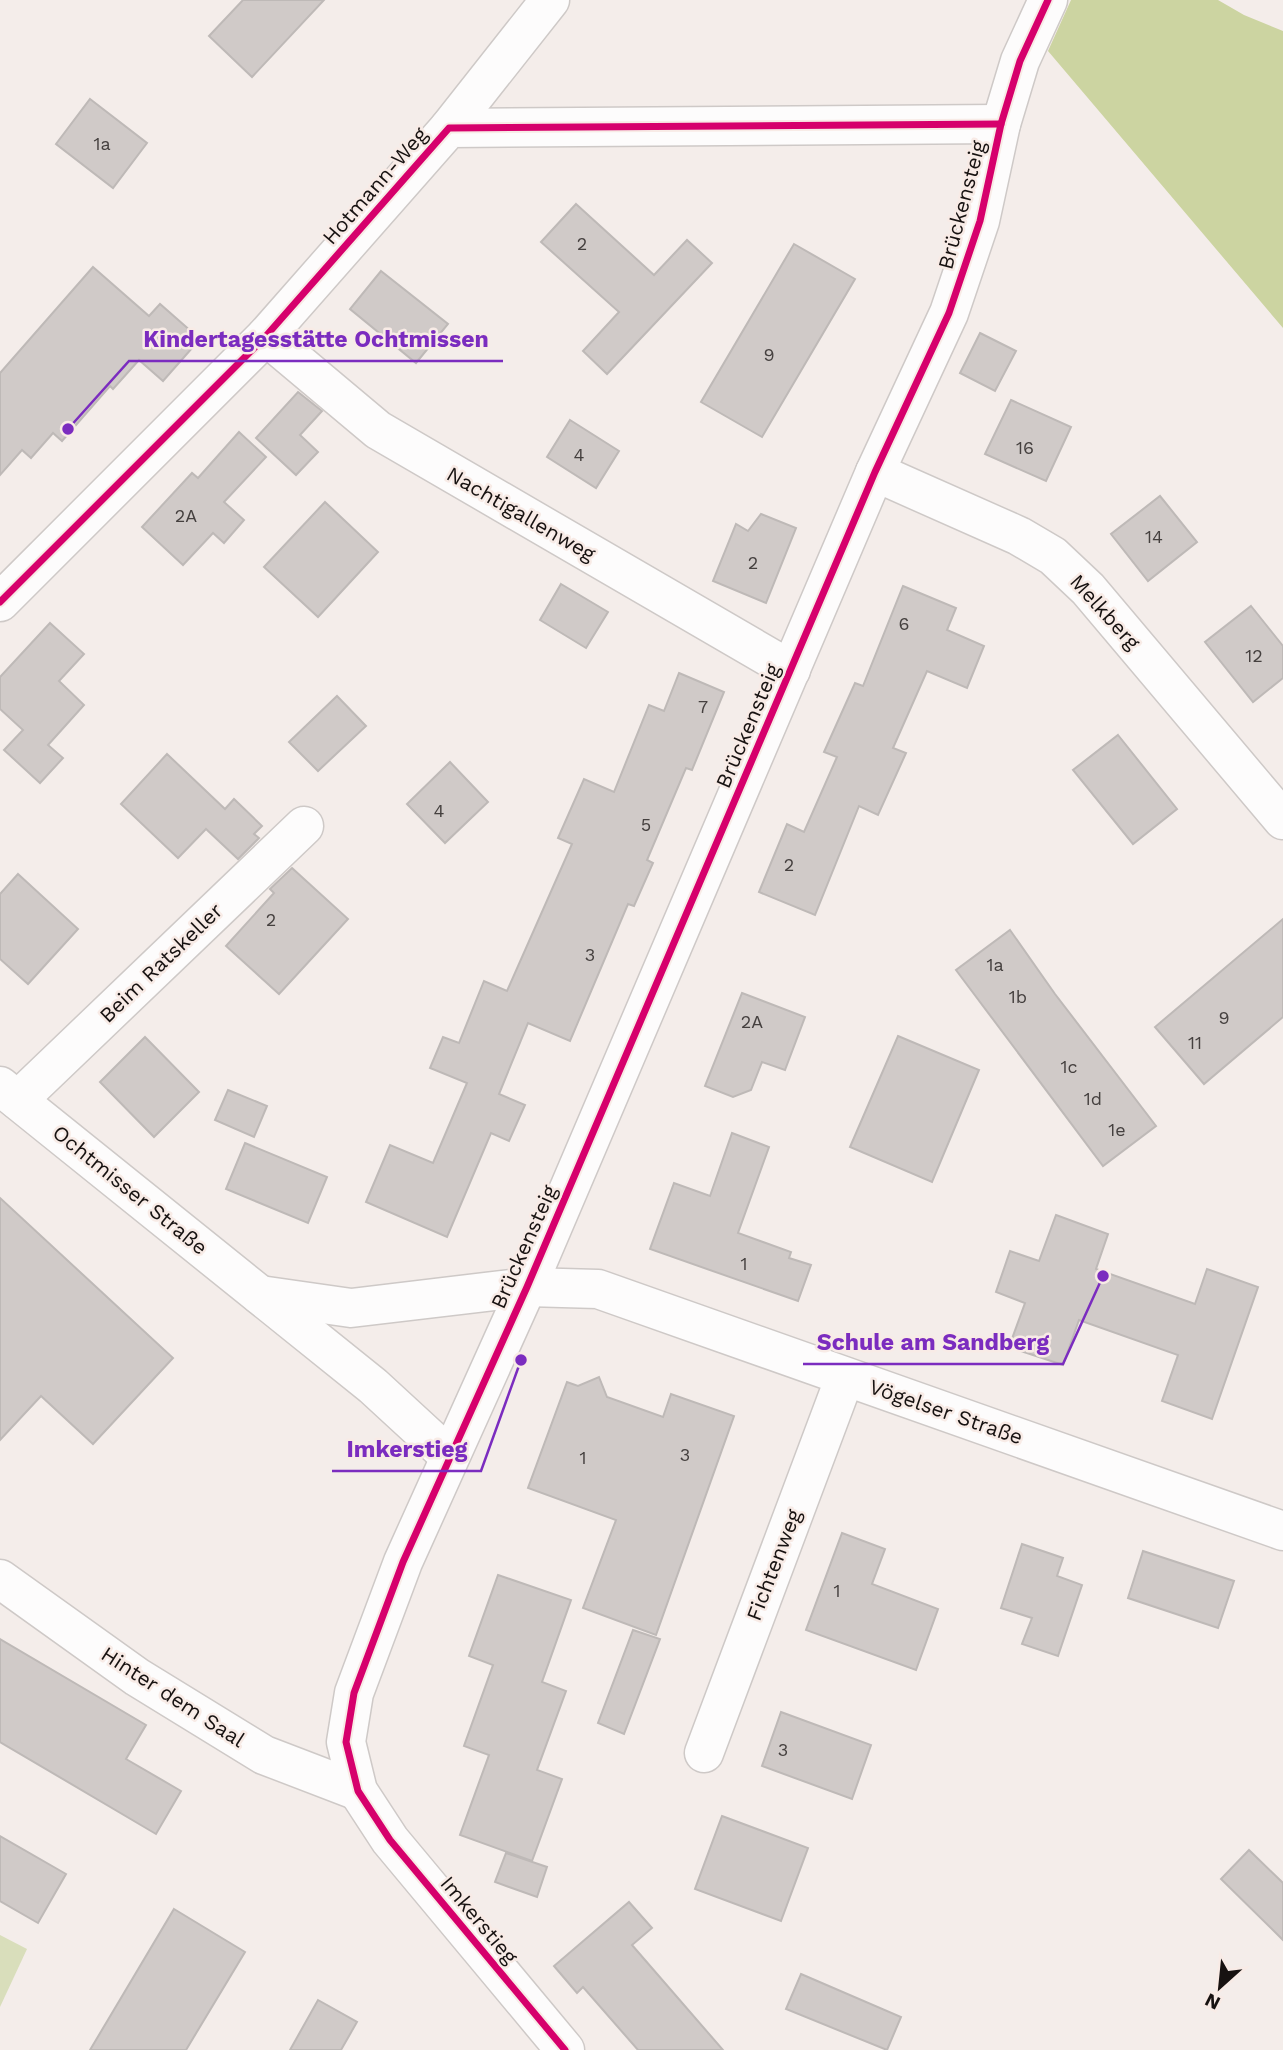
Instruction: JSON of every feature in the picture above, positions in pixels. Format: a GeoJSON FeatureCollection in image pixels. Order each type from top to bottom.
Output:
{"type":"FeatureCollection","features":[{"type":"Feature","properties":{"kind":"street"},"geometry":{"type":"LineString","coordinates":[[449,128],[550,0]]}},
{"type":"Feature","properties":{"kind":"street","name":"Brückensteig"},"geometry":{"type":"LineString","coordinates":[[449,1456],[527,1287],[875,472],[949,313],[980,221],[1001,124],[1020,61],[1048,0]]}},
{"type":"Feature","properties":{"kind":"street","name":"Hotmann-Weg"},"geometry":{"type":"LineString","coordinates":[[0,602],[266,336],[449,128],[1001,124]]}},
{"type":"Feature","properties":{"kind":"street","name":"Nachtigallenweg"},"geometry":{"type":"LineString","coordinates":[[266,336],[378,430],[790,670]]}},
{"type":"Feature","properties":{"kind":"street","name":"Melkberg"},"geometry":{"type":"LineString","coordinates":[[875,472],[1019,536],[1053,556],[1088,589],[1283,820]]}},
{"type":"Feature","properties":{"kind":"street","name":"Beim Ratskeller"},"geometry":{"type":"LineString","coordinates":[[9,1093],[304,826]]}},
{"type":"Feature","properties":{"kind":"street","name":"Ochtmisser Straße"},"geometry":{"type":"LineString","coordinates":[[9,1093],[373,1386],[449,1456]]}},
{"type":"Feature","properties":{"kind":"street"},"geometry":{"type":"LineString","coordinates":[[260,1295],[351,1308],[527,1287]]}},
{"type":"Feature","properties":{"kind":"street","name":"Vögelser Straße"},"geometry":{"type":"LineString","coordinates":[[527,1287],[598,1289],[1283,1531]]}},
{"type":"Feature","properties":{"kind":"street","name":"Fichtenweg"},"geometry":{"type":"LineString","coordinates":[[704,1753],[845,1377]]}},
{"type":"Feature","properties":{"kind":"street","name":"Imkerstieg"},"geometry":{"type":"LineString","coordinates":[[449,1456],[403,1562],[354,1693],[346,1742],[358,1791],[390,1840],[565,2050]]}},
{"type":"Feature","properties":{"kind":"street","name":"Hinter dem Saal"},"geometry":{"type":"LineString","coordinates":[[0,1579],[137,1678],[264,1755],[358,1791]]}},
{"type":"Feature","properties":{"kind":"green space"},"geometry":{"type":"Polygon","coordinates":[[[1071,0],[1218,0],[1244,15],[1283,31],[1283,328],[1048,51],[1071,0]]]}},
{"type":"Feature","properties":{"kind":"green space"},"geometry":{"type":"Polygon","coordinates":[[[0,1935],[27,1949],[0,2007],[0,1935]]]}},
{"type":"Feature","properties":{"kind":"building"},"geometry":{"type":"Polygon","coordinates":[[[243,0],[324,0],[252,77],[209,36],[243,0]]]}},
{"type":"Feature","properties":{"kind":"building"},"geometry":{"type":"Polygon","coordinates":[[[90,99],[147,143],[113,188],[56,144],[90,99]]]}},
{"type":"Feature","properties":{"kind":"building"},"geometry":{"type":"Polygon","coordinates":[[[576,204],[654,275],[687,240],[712,263],[607,374],[583,351],[619,312],[541,242],[576,204]]]}},
{"type":"Feature","properties":{"kind":"building"},"geometry":{"type":"Polygon","coordinates":[[[794,244],[855,279],[762,437],[701,402],[794,244]]]}},
{"type":"Feature","properties":{"kind":"building"},"geometry":{"type":"Polygon","coordinates":[[[93,267],[149,316],[160,304],[200,339],[163,381],[139,360],[113,389],[110,386],[62,441],[53,433],[31,458],[22,450],[0,475],[0,373],[93,267]]]}},
{"type":"Feature","properties":{"kind":"building"},"geometry":{"type":"Polygon","coordinates":[[[381,271],[448,324],[416,363],[350,309],[381,271]]]}},
{"type":"Feature","properties":{"kind":"building"},"geometry":{"type":"Polygon","coordinates":[[[980,333],[1016,351],[995,391],[960,373],[980,333]]]}},
{"type":"Feature","properties":{"kind":"building"},"geometry":{"type":"Polygon","coordinates":[[[298,392],[322,411],[300,435],[318,452],[296,475],[256,438],[298,392]]]}},
{"type":"Feature","properties":{"kind":"building"},"geometry":{"type":"Polygon","coordinates":[[[1011,400],[1071,427],[1046,481],[985,454],[1011,400]]]}},
{"type":"Feature","properties":{"kind":"building"},"geometry":{"type":"Polygon","coordinates":[[[570,420],[619,451],[596,488],[547,457],[570,420]]]}},
{"type":"Feature","properties":{"kind":"building"},"geometry":{"type":"Polygon","coordinates":[[[239,432],[266,457],[224,502],[244,520],[224,543],[213,533],[183,565],[142,527],[192,473],[198,478],[239,432]]]}},
{"type":"Feature","properties":{"kind":"building"},"geometry":{"type":"Polygon","coordinates":[[[1160,496],[1197,542],[1148,581],[1111,534],[1160,496]]]}},
{"type":"Feature","properties":{"kind":"building"},"geometry":{"type":"Polygon","coordinates":[[[325,502],[378,552],[318,617],[264,567],[325,502]]]}},
{"type":"Feature","properties":{"kind":"building"},"geometry":{"type":"Polygon","coordinates":[[[761,514],[796,528],[766,603],[713,581],[736,524],[748,531],[761,514]]]}},
{"type":"Feature","properties":{"kind":"building"},"geometry":{"type":"Polygon","coordinates":[[[561,584],[608,612],[586,648],[540,620],[561,584]]]}},
{"type":"Feature","properties":{"kind":"building"},"geometry":{"type":"Polygon","coordinates":[[[903,586],[956,608],[947,630],[984,646],[967,688],[927,671],[893,748],[906,753],[878,815],[859,806],[815,915],[759,892],[787,824],[804,832],[837,757],[824,752],[855,683],[863,686],[903,586]]]}},
{"type":"Feature","properties":{"kind":"building"},"geometry":{"type":"Polygon","coordinates":[[[1251,606],[1283,646],[1283,678],[1253,702],[1205,642],[1251,606]]]}},
{"type":"Feature","properties":{"kind":"building"},"geometry":{"type":"Polygon","coordinates":[[[50,623],[84,654],[59,681],[84,705],[48,745],[63,758],[40,783],[4,750],[23,730],[0,709],[0,677],[50,623]]]}},
{"type":"Feature","properties":{"kind":"building"},"geometry":{"type":"Polygon","coordinates":[[[679,673],[724,692],[692,770],[686,768],[647,860],[653,863],[634,906],[628,904],[570,1041],[528,1023],[499,1094],[525,1105],[509,1141],[491,1133],[447,1237],[366,1202],[390,1145],[433,1163],[467,1083],[430,1068],[443,1037],[459,1043],[484,981],[507,991],[572,844],[558,838],[584,779],[614,792],[649,705],[664,711],[679,673]]]}},
{"type":"Feature","properties":{"kind":"building"},"geometry":{"type":"Polygon","coordinates":[[[337,696],[366,726],[318,771],[289,742],[337,696]]]}},
{"type":"Feature","properties":{"kind":"building"},"geometry":{"type":"Polygon","coordinates":[[[1118,735],[1177,809],[1133,844],[1073,770],[1118,735]]]}},
{"type":"Feature","properties":{"kind":"building"},"geometry":{"type":"Polygon","coordinates":[[[167,754],[225,809],[234,799],[262,826],[254,834],[259,838],[238,859],[206,829],[178,858],[121,804],[167,754]]]}},
{"type":"Feature","properties":{"kind":"building"},"geometry":{"type":"Polygon","coordinates":[[[450,762],[488,802],[445,843],[407,804],[450,762]]]}},
{"type":"Feature","properties":{"kind":"building"},"geometry":{"type":"Polygon","coordinates":[[[292,868],[348,919],[279,994],[226,946],[274,893],[270,889],[292,868]]]}},
{"type":"Feature","properties":{"kind":"building"},"geometry":{"type":"Polygon","coordinates":[[[18,874],[78,929],[28,984],[0,959],[0,894],[18,874]]]}},
{"type":"Feature","properties":{"kind":"building"},"geometry":{"type":"Polygon","coordinates":[[[1283,919],[1283,1017],[1204,1084],[1155,1027],[1283,919]]]}},
{"type":"Feature","properties":{"kind":"building"},"geometry":{"type":"Polygon","coordinates":[[[1010,930],[1055,994],[1156,1126],[1103,1166],[956,970],[1010,930]]]}},
{"type":"Feature","properties":{"kind":"building"},"geometry":{"type":"Polygon","coordinates":[[[742,993],[805,1017],[785,1070],[762,1062],[751,1090],[733,1097],[705,1086],[742,993]]]}},
{"type":"Feature","properties":{"kind":"building"},"geometry":{"type":"Polygon","coordinates":[[[898,1036],[979,1070],[932,1182],[850,1147],[898,1036]]]}},
{"type":"Feature","properties":{"kind":"building"},"geometry":{"type":"Polygon","coordinates":[[[145,1037],[199,1092],[154,1137],[100,1082],[145,1037]]]}},
{"type":"Feature","properties":{"kind":"building"},"geometry":{"type":"Polygon","coordinates":[[[228,1090],[267,1106],[254,1137],[215,1120],[228,1090]]]}},
{"type":"Feature","properties":{"kind":"building"},"geometry":{"type":"Polygon","coordinates":[[[732,1133],[769,1147],[738,1233],[791,1252],[789,1258],[811,1265],[798,1301],[650,1249],[674,1183],[710,1196],[732,1133]]]}},
{"type":"Feature","properties":{"kind":"building"},"geometry":{"type":"Polygon","coordinates":[[[245,1143],[327,1177],[308,1223],[226,1189],[245,1143]]]}},
{"type":"Feature","properties":{"kind":"building"},"geometry":{"type":"Polygon","coordinates":[[[0,1198],[173,1358],[93,1444],[41,1396],[0,1440],[0,1198]]]}},
{"type":"Feature","properties":{"kind":"building"},"geometry":{"type":"Polygon","coordinates":[[[1056,1215],[1108,1234],[1096,1269],[1195,1304],[1207,1269],[1258,1287],[1212,1419],[1162,1401],[1178,1355],[1079,1320],[1063,1365],[1009,1347],[1025,1303],[996,1292],[1010,1251],[1039,1261],[1056,1215]]]}},
{"type":"Feature","properties":{"kind":"building"},"geometry":{"type":"Polygon","coordinates":[[[599,1377],[607,1397],[663,1417],[671,1394],[734,1416],[656,1635],[583,1608],[616,1520],[528,1488],[567,1382],[578,1386],[599,1377]]]}},
{"type":"Feature","properties":{"kind":"building"},"geometry":{"type":"Polygon","coordinates":[[[842,1533],[885,1549],[872,1584],[938,1609],[916,1670],[806,1630],[842,1533]]]}},
{"type":"Feature","properties":{"kind":"building"},"geometry":{"type":"Polygon","coordinates":[[[1022,1544],[1063,1558],[1057,1576],[1082,1585],[1058,1656],[1022,1644],[1032,1618],[1001,1608],[1022,1544]]]}},
{"type":"Feature","properties":{"kind":"building"},"geometry":{"type":"Polygon","coordinates":[[[1143,1551],[1234,1581],[1218,1628],[1128,1598],[1143,1551]]]}},
{"type":"Feature","properties":{"kind":"building"},"geometry":{"type":"Polygon","coordinates":[[[498,1575],[571,1600],[542,1682],[566,1691],[537,1770],[562,1779],[532,1861],[460,1835],[489,1755],[464,1746],[493,1665],[469,1656],[498,1575]]]}},
{"type":"Feature","properties":{"kind":"building"},"geometry":{"type":"Polygon","coordinates":[[[633,1630],[660,1639],[624,1734],[598,1723],[633,1630]]]}},
{"type":"Feature","properties":{"kind":"building"},"geometry":{"type":"Polygon","coordinates":[[[0,1639],[146,1725],[126,1759],[181,1791],[156,1834],[0,1742],[0,1639]]]}},
{"type":"Feature","properties":{"kind":"building"},"geometry":{"type":"Polygon","coordinates":[[[781,1712],[871,1745],[852,1799],[762,1766],[781,1712]]]}},
{"type":"Feature","properties":{"kind":"building"},"geometry":{"type":"Polygon","coordinates":[[[722,1816],[808,1848],[781,1921],[695,1889],[722,1816]]]}},
{"type":"Feature","properties":{"kind":"building"},"geometry":{"type":"Polygon","coordinates":[[[0,1836],[66,1874],[38,1923],[0,1901],[0,1836]]]}},
{"type":"Feature","properties":{"kind":"building"},"geometry":{"type":"Polygon","coordinates":[[[1249,1850],[1283,1883],[1283,1940],[1221,1879],[1249,1850]]]}},
{"type":"Feature","properties":{"kind":"building"},"geometry":{"type":"Polygon","coordinates":[[[506,1853],[547,1867],[537,1897],[495,1882],[506,1853]]]}},
{"type":"Feature","properties":{"kind":"building"},"geometry":{"type":"Polygon","coordinates":[[[629,1902],[652,1928],[632,1945],[723,2050],[638,2050],[583,1987],[577,1993],[554,1966],[629,1902]]]}},
{"type":"Feature","properties":{"kind":"building"},"geometry":{"type":"Polygon","coordinates":[[[174,1909],[245,1952],[186,2050],[90,2050],[174,1909]]]}},
{"type":"Feature","properties":{"kind":"building"},"geometry":{"type":"Polygon","coordinates":[[[801,1974],[901,2017],[887,2050],[786,2009],[801,1974]]]}},
{"type":"Feature","properties":{"kind":"building"},"geometry":{"type":"Polygon","coordinates":[[[318,2000],[357,2022],[341,2050],[290,2050],[318,2000]]]}},
{"type":"Feature","properties":{"kind":"cycle path"},"geometry":{"type":"LineString","coordinates":[[565,2050],[390,1840],[358,1791],[346,1742],[354,1693],[403,1562],[527,1287],[875,472],[949,313],[980,221],[1001,124],[1020,61],[1048,0]]}},
{"type":"Feature","properties":{"kind":"cycle path"},"geometry":{"type":"LineString","coordinates":[[0,602],[266,336],[449,128],[1001,124]]}},
{"type":"Feature","properties":{"kind":"place","name":"Kindertagesstätte Ochtmissen"},"geometry":{"type":"Point","coordinates":[68,429]}},
{"type":"Feature","properties":{"kind":"place","name":"Schule am Sandberg"},"geometry":{"type":"Point","coordinates":[1103,1276]}},
{"type":"Feature","properties":{"kind":"place","name":"Imkerstieg"},"geometry":{"type":"Point","coordinates":[521,1360]}}]}
